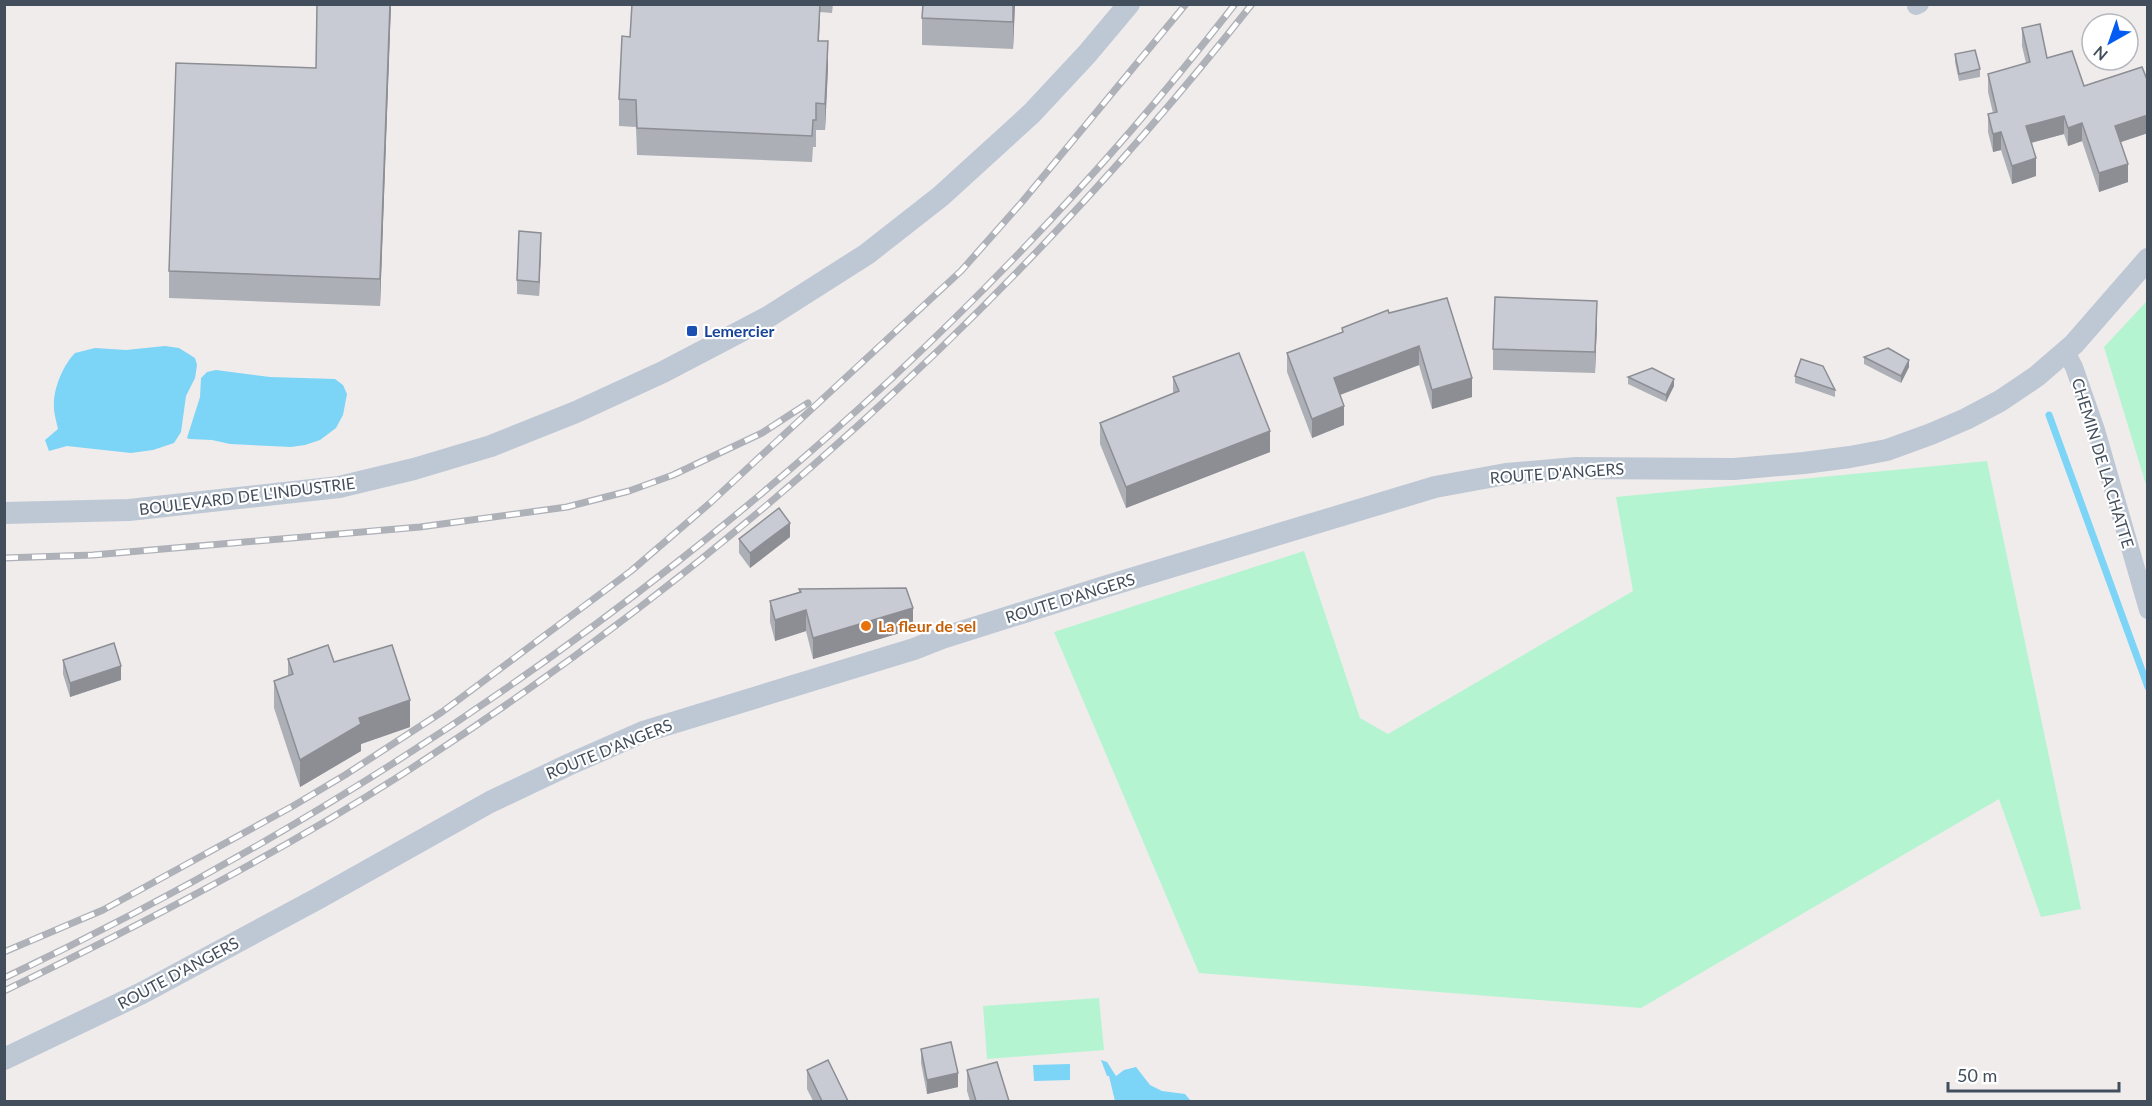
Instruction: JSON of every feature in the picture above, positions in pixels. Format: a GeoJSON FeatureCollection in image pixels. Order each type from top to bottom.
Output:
{"type":"FeatureCollection","features":[{"type":"Feature","properties":{"kind":"street","name":"BOULEVARD DE L'INDUSTRIE"},"geometry":{"type":"LineString","coordinates":[[4,513],[148,509],[339,487],[414,470],[491,446],[576,412],[663,372],[759,322],[867,254],[941,196],[1016,128],[1087,54],[1129,4]]}},
{"type":"Feature","properties":{"kind":"street","name":"ROUTE D'ANGERS"},"geometry":{"type":"LineString","coordinates":[[4,1059],[142,993],[490,802],[643,732],[1435,487],[1506,474],[1564,469],[1649,467],[1734,469],[1804,464],[1887,450],[1931,434],[2000,401],[2037,376],[2066,352],[2148,259]]}},
{"type":"Feature","properties":{"kind":"street","name":"CHEMIN DE LA CHATTE"},"geometry":{"type":"LineString","coordinates":[[2066,352],[2074,367],[2096,430],[2148,610]]}},
{"type":"Feature","properties":{"kind":"green space"},"geometry":{"type":"Polygon","coordinates":[[[2147,301],[2147,488],[2104,347],[2147,301]]]}},
{"type":"Feature","properties":{"kind":"green space"},"geometry":{"type":"Polygon","coordinates":[[[1987,461],[2081,909],[2041,917],[1999,799],[1641,1008],[1199,973],[1054,632],[1304,551],[1360,718],[1388,734],[1633,591],[1616,497],[1987,461]]]}},
{"type":"Feature","properties":{"kind":"green space"},"geometry":{"type":"Polygon","coordinates":[[[1099,998],[1104,1050],[987,1059],[983,1006],[1099,998]]]}},
{"type":"Feature","properties":{"kind":"water"},"geometry":{"type":"Polygon","coordinates":[[[165,346],[179,348],[195,358],[197,365],[195,378],[186,396],[181,432],[174,443],[153,450],[131,453],[67,446],[49,451],[45,440],[58,429],[54,408],[56,388],[64,369],[75,353],[95,348],[126,350],[165,346]]]}},
{"type":"Feature","properties":{"kind":"water"},"geometry":{"type":"Polygon","coordinates":[[[216,370],[270,377],[335,379],[343,385],[347,394],[343,415],[336,428],[320,440],[305,445],[291,447],[230,444],[189,439],[187,438],[200,397],[201,378],[207,372],[216,370]]]}},
{"type":"Feature","properties":{"kind":"water"},"geometry":{"type":"Polygon","coordinates":[[[1101,1060],[1107,1062],[1116,1076],[1124,1070],[1136,1067],[1150,1085],[1162,1091],[1185,1094],[1191,1101],[1115,1101],[1109,1076],[1101,1060]]]}},
{"type":"Feature","properties":{"kind":"water"},"geometry":{"type":"Polygon","coordinates":[[[1070,1064],[1070,1080],[1034,1081],[1033,1065],[1070,1064]]]}},
{"type":"Feature","properties":{"kind":"building"},"geometry":{"type":"Polygon","coordinates":[[[317,4],[390,4],[380,279],[169,271],[176,63],[316,68],[317,4]]]}},
{"type":"Feature","properties":{"kind":"building"},"geometry":{"type":"Polygon","coordinates":[[[632,4],[820,4],[818,41],[828,41],[825,104],[816,103],[816,120],[813,120],[812,136],[637,128],[636,100],[619,99],[622,36],[630,37],[632,4]]]}},
{"type":"Feature","properties":{"kind":"building"},"geometry":{"type":"Polygon","coordinates":[[[923,4],[1013,4],[1013,22],[922,18],[923,4]]]}},
{"type":"Feature","properties":{"kind":"building"},"geometry":{"type":"Polygon","coordinates":[[[2040,24],[2047,58],[2072,51],[2084,86],[2127,72],[2140,72],[2142,67],[2148,82],[2148,115],[2115,126],[2128,164],[2099,173],[2082,123],[2068,128],[2064,116],[2026,126],[2036,158],[2012,166],[2001,132],[1993,134],[1988,114],[1997,112],[1988,74],[2030,62],[2022,28],[2040,24]]]}},
{"type":"Feature","properties":{"kind":"building"},"geometry":{"type":"Polygon","coordinates":[[[1975,50],[1980,69],[1959,74],[1955,54],[1975,50]]]}},
{"type":"Feature","properties":{"kind":"building"},"geometry":{"type":"Polygon","coordinates":[[[519,231],[541,233],[539,282],[517,280],[519,231]]]}},
{"type":"Feature","properties":{"kind":"building"},"geometry":{"type":"Polygon","coordinates":[[[1495,297],[1597,301],[1595,352],[1493,349],[1495,297]]]}},
{"type":"Feature","properties":{"kind":"building"},"geometry":{"type":"Polygon","coordinates":[[[1447,298],[1472,378],[1432,390],[1419,346],[1334,378],[1344,406],[1312,419],[1287,353],[1343,332],[1342,328],[1388,310],[1389,313],[1447,298]]]}},
{"type":"Feature","properties":{"kind":"building"},"geometry":{"type":"Polygon","coordinates":[[[1888,348],[1909,360],[1901,376],[1864,357],[1888,348]]]}},
{"type":"Feature","properties":{"kind":"building"},"geometry":{"type":"Polygon","coordinates":[[[1239,353],[1270,431],[1126,487],[1100,423],[1179,391],[1173,377],[1239,353]]]}},
{"type":"Feature","properties":{"kind":"building"},"geometry":{"type":"Polygon","coordinates":[[[1801,359],[1823,366],[1835,390],[1795,376],[1801,359]]]}},
{"type":"Feature","properties":{"kind":"building"},"geometry":{"type":"Polygon","coordinates":[[[1652,368],[1674,379],[1666,395],[1628,377],[1652,368]]]}},
{"type":"Feature","properties":{"kind":"building"},"geometry":{"type":"Polygon","coordinates":[[[779,508],[790,523],[750,553],[739,539],[779,508]]]}},
{"type":"Feature","properties":{"kind":"building"},"geometry":{"type":"Polygon","coordinates":[[[906,588],[913,608],[813,638],[806,610],[775,620],[770,601],[801,592],[799,589],[906,588]]]}},
{"type":"Feature","properties":{"kind":"building"},"geometry":{"type":"Polygon","coordinates":[[[114,643],[121,666],[70,683],[63,660],[114,643]]]}},
{"type":"Feature","properties":{"kind":"building"},"geometry":{"type":"Polygon","coordinates":[[[328,645],[334,662],[392,645],[410,700],[359,718],[361,724],[300,760],[274,681],[293,674],[288,659],[328,645]]]}},
{"type":"Feature","properties":{"kind":"building"},"geometry":{"type":"Polygon","coordinates":[[[951,1042],[958,1073],[927,1080],[921,1049],[951,1042]]]}},
{"type":"Feature","properties":{"kind":"building"},"geometry":{"type":"Polygon","coordinates":[[[828,1060],[848,1101],[822,1101],[807,1070],[828,1060]]]}},
{"type":"Feature","properties":{"kind":"building"},"geometry":{"type":"Polygon","coordinates":[[[997,1062],[1009,1101],[976,1101],[967,1070],[997,1062]]]}},
{"type":"Feature","properties":{"kind":"waterway"},"geometry":{"type":"LineString","coordinates":[[2049,415],[2148,687]]}},
{"type":"Feature","properties":{"kind":"railway"},"geometry":{"type":"LineString","coordinates":[[4,952],[103,910],[345,775],[442,712],[631,571],[710,503],[961,271],[1022,202],[1186,4]]}},
{"type":"Feature","properties":{"kind":"railway"},"geometry":{"type":"LineString","coordinates":[[4,978],[181,888],[352,789],[517,680],[676,563],[828,436],[973,300],[1108,156],[1235,4]]}},
{"type":"Feature","properties":{"kind":"railway"},"geometry":{"type":"LineString","coordinates":[[4,991],[206,889],[305,834],[401,775],[521,695],[637,609],[750,520],[858,425],[963,326],[1064,223],[1160,116],[1252,4]]}},
{"type":"Feature","properties":{"kind":"railway"},"geometry":{"type":"LineString","coordinates":[[4,558],[93,555],[420,527],[567,507],[629,491],[673,475],[762,433],[808,403]]}},
{"type":"Feature","properties":{"kind":"place","name":"Lemercier"},"geometry":{"type":"Point","coordinates":[692,331]}},
{"type":"Feature","properties":{"kind":"place","name":"La fleur de sel"},"geometry":{"type":"Point","coordinates":[866,626]}}]}
